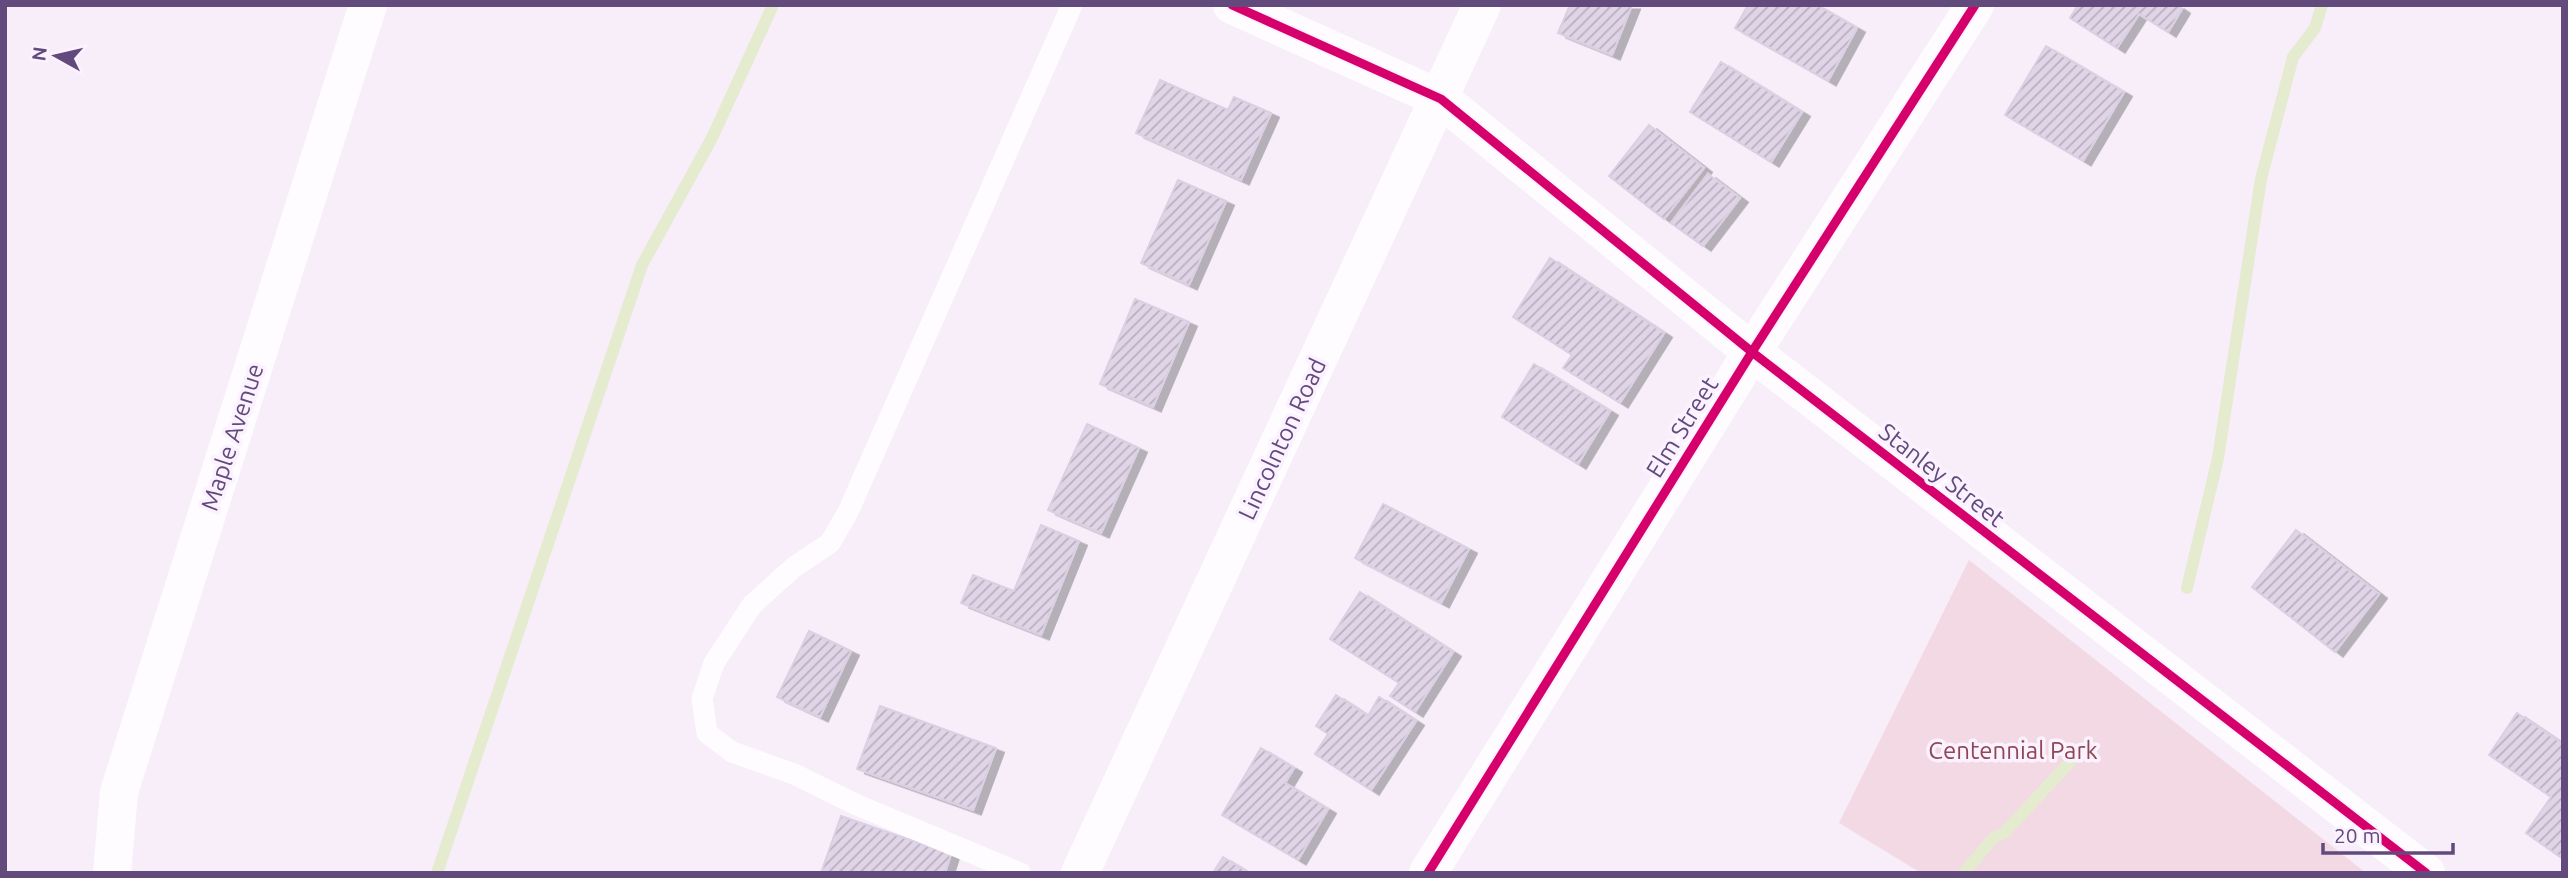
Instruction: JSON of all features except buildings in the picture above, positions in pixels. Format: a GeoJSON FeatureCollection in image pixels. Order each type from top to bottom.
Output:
{"type":"FeatureCollection","features":[{"type":"Feature","properties":{"kind":"street","name":"Maple Avenue"},"geometry":{"type":"LineString","coordinates":[[112,873],[120,792],[368,5]]}},
{"type":"Feature","properties":{"kind":"street","name":"Stanley Street"},"geometry":{"type":"LineString","coordinates":[[1233,5],[1441,99],[1752,352],[2426,873]]}},
{"type":"Feature","properties":{"kind":"street","name":"Lincolnton Road"},"geometry":{"type":"LineString","coordinates":[[1080,873],[1441,99],[1482,5]]}},
{"type":"Feature","properties":{"kind":"street","name":"Elm Street"},"geometry":{"type":"LineString","coordinates":[[1428,873],[1752,352],[1975,5]]}},
{"type":"Feature","properties":{"kind":"lane"},"geometry":{"type":"LineString","coordinates":[[1020,873],[857,805],[794,774],[732,752],[707,733],[702,699],[714,663],[752,605],[794,567],[830,543],[848,512],[1072,5]]}},
{"type":"Feature","properties":{"kind":"green space","name":"Centennial Park"},"geometry":{"type":"Polygon","coordinates":[[[1969,560],[2366,873],[1921,873],[1839,823],[1969,560]]]}},
{"type":"Feature","properties":{"kind":"waterway"},"geometry":{"type":"LineString","coordinates":[[437,873],[642,265],[712,138],[773,5]]}},
{"type":"Feature","properties":{"kind":"waterway"},"geometry":{"type":"LineString","coordinates":[[2187,588],[2218,458],[2261,179],[2293,57],[2315,28],[2322,5]]}},
{"type":"Feature","properties":{"kind":"waterway"},"geometry":{"type":"LineString","coordinates":[[1964,873],[1993,838],[2004,833],[2084,747]]}},
{"type":"Feature","properties":{"kind":"cycle path"},"geometry":{"type":"LineString","coordinates":[[1232,5],[1441,99],[1752,352],[2426,873]]}},
{"type":"Feature","properties":{"kind":"cycle path"},"geometry":{"type":"LineString","coordinates":[[1428,873],[1752,352],[1975,5]]}}]}
